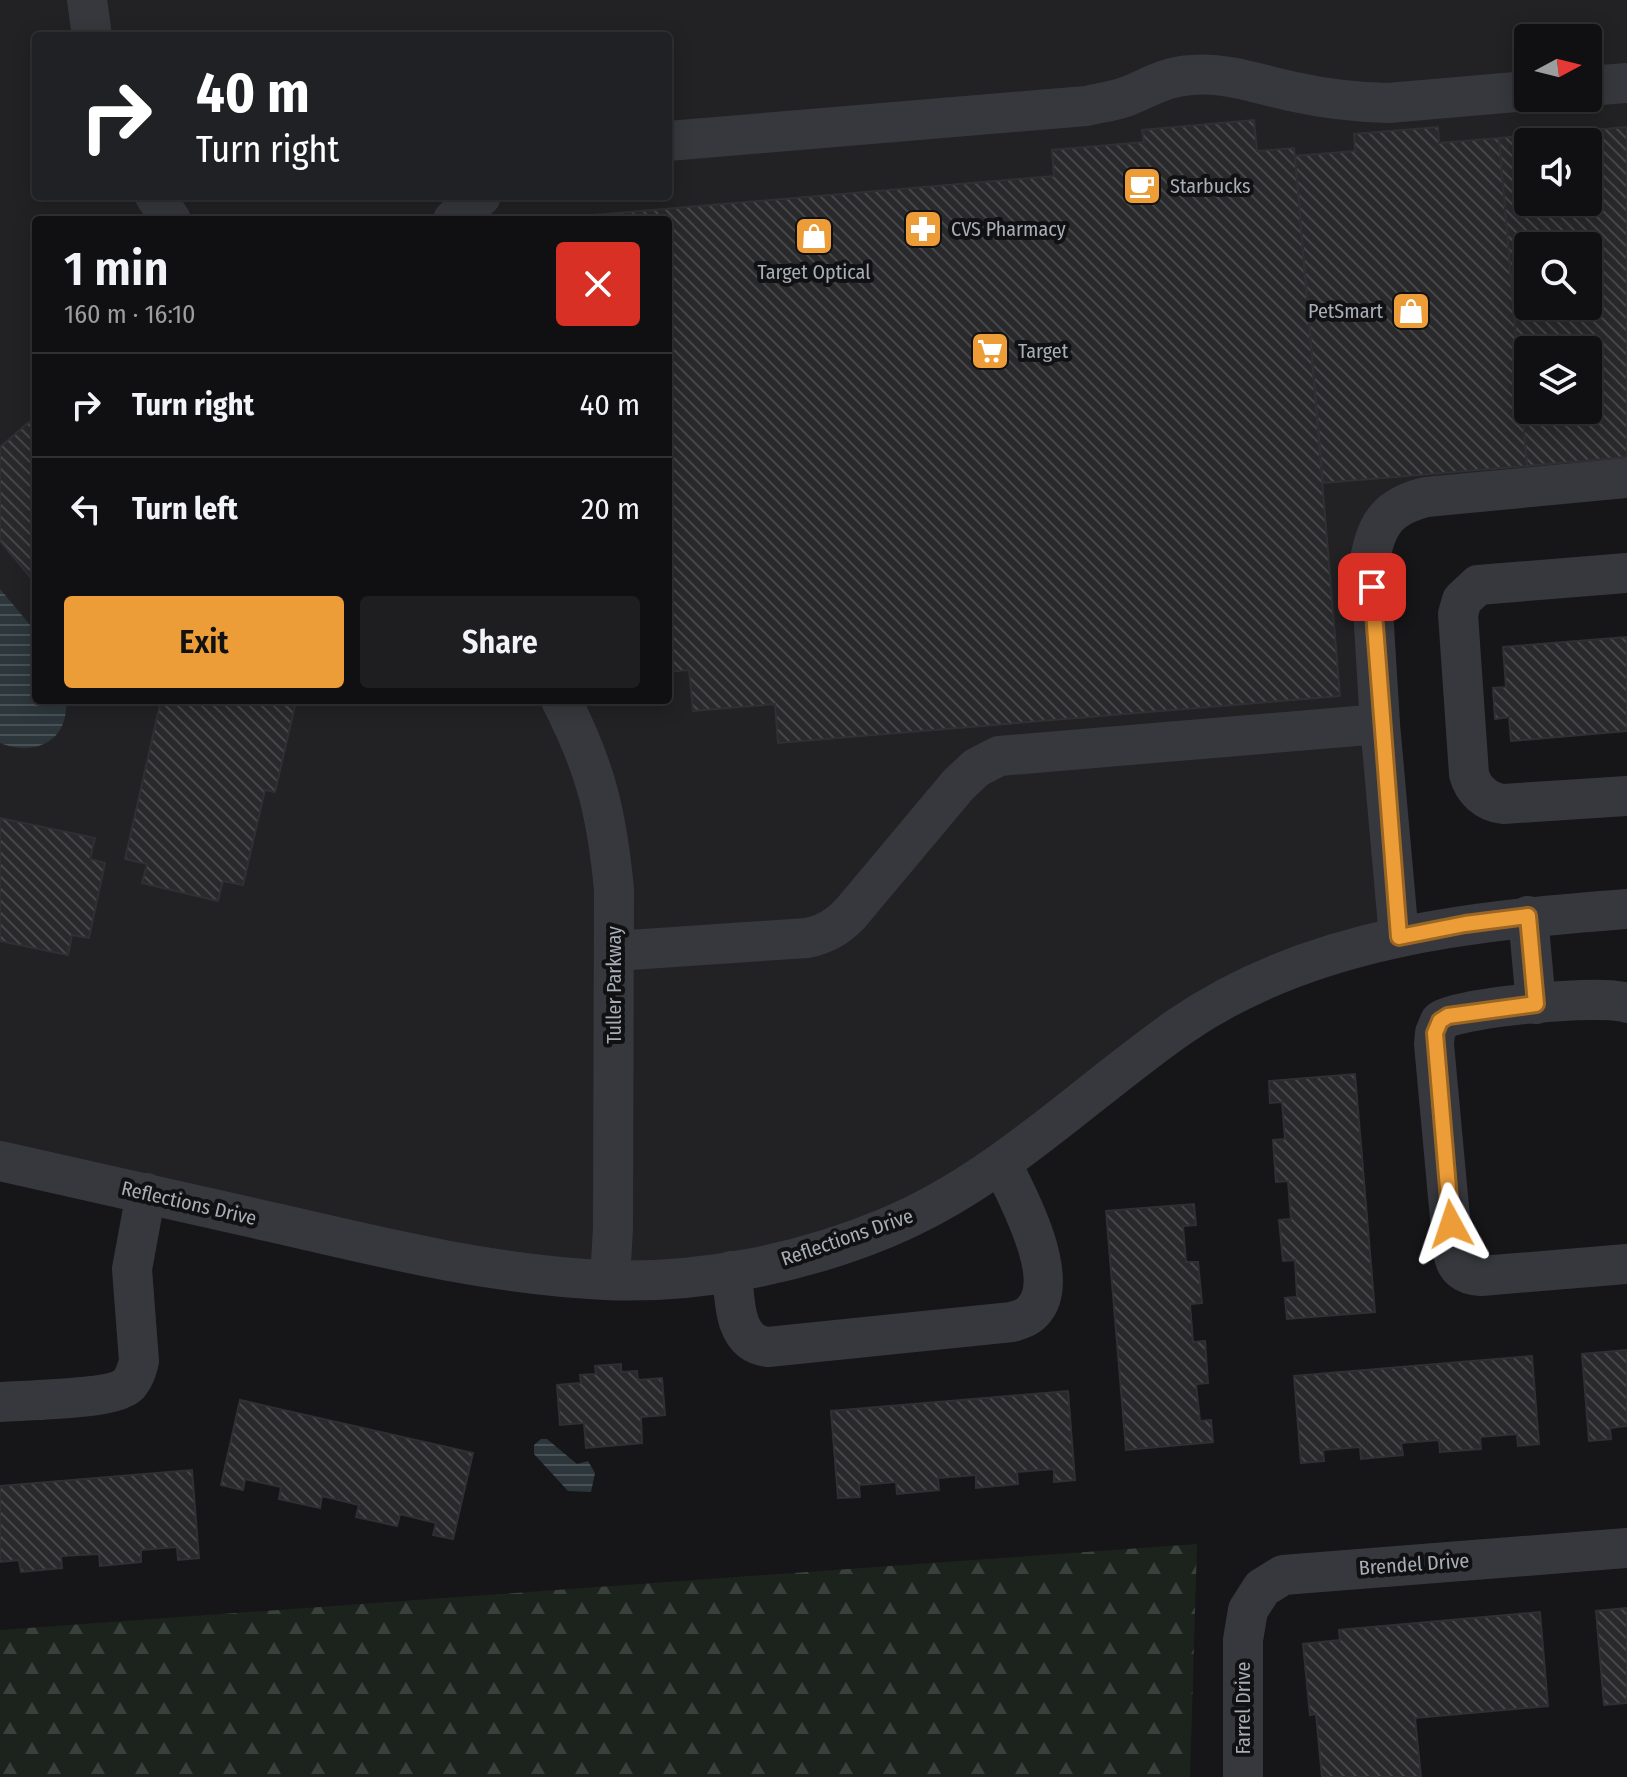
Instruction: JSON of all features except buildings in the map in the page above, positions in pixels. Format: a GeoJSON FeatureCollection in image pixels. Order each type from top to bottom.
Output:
{"type":"FeatureCollection","features":[{"type":"Feature","properties":{"kind":"street"},"geometry":{"type":"LineString","coordinates":[[87,0],[91,32]]}},
{"type":"Feature","properties":{"kind":"street"},"geometry":{"type":"LineString","coordinates":[[672,141],[1086,106],[1126,97],[1171,77],[1189,75],[1240,77],[1294,92],[1365,102],[1388,103],[1514,92]]}},
{"type":"Feature","properties":{"kind":"street"},"geometry":{"type":"LineString","coordinates":[[1602,85],[1627,83]]}},
{"type":"Feature","properties":{"kind":"street"},"geometry":{"type":"LineString","coordinates":[[458,216],[476,200]]}},
{"type":"Feature","properties":{"kind":"street"},"geometry":{"type":"LineString","coordinates":[[1399,937],[1380,724],[1370,560],[1373,541],[1393,510],[1409,501],[1627,478]]}},
{"type":"Feature","properties":{"kind":"street"},"geometry":{"type":"LineString","coordinates":[[1627,573],[1478,585],[1462,600],[1458,614],[1469,774],[1482,796],[1503,804],[1627,796]]}},
{"type":"Feature","properties":{"kind":"street","name":"Tuller Parkway"},"geometry":{"type":"LineString","coordinates":[[563,704],[586,751],[601,797],[613,876],[613,1228],[610,1280]]}},
{"type":"Feature","properties":{"kind":"street"},"geometry":{"type":"LineString","coordinates":[[615,951],[823,935],[850,914],[958,785],[976,768],[999,756],[1380,724]]}},
{"type":"Feature","properties":{"kind":"street","name":"Reflections Drive"},"geometry":{"type":"LineString","coordinates":[[0,1161],[367,1244],[496,1269],[610,1280],[657,1279],[732,1271],[773,1263],[885,1229],[935,1205],[1001,1163],[1136,1058],[1196,1017],[1287,970],[1399,937],[1465,924],[1627,909]]}},
{"type":"Feature","properties":{"kind":"street"},"geometry":{"type":"LineString","coordinates":[[1528,916],[1536,1004]]}},
{"type":"Feature","properties":{"kind":"street"},"geometry":{"type":"LineString","coordinates":[[1627,1003],[1614,999],[1536,1004],[1448,1016],[1440,1021],[1435,1033],[1455,1261],[1461,1271],[1481,1276],[1627,1264]]}},
{"type":"Feature","properties":{"kind":"street"},"geometry":{"type":"LineString","coordinates":[[732,1271],[742,1332],[758,1346],[1012,1322],[1026,1317],[1036,1309],[1042,1295],[1042,1277],[1035,1240],[1024,1208],[1001,1163]]}},
{"type":"Feature","properties":{"kind":"street"},"geometry":{"type":"LineString","coordinates":[[0,1402],[104,1394],[128,1385],[139,1361],[132,1269],[146,1193]]}},
{"type":"Feature","properties":{"kind":"street","name":"Brendel Drive"},"geometry":{"type":"LineString","coordinates":[[1243,1640],[1248,1610],[1262,1588],[1283,1575],[1627,1548]]}},
{"type":"Feature","properties":{"kind":"street","name":"Farrel Drive"},"geometry":{"type":"LineString","coordinates":[[1243,1640],[1243,1777]]}},
{"type":"Feature","properties":{"kind":"shaded area"},"geometry":{"type":"Polygon","coordinates":[[[0,0],[1627,0],[1627,478],[1381,525],[1399,937],[1287,970],[935,1205],[657,1279],[0,1161],[0,0]]]}},
{"type":"Feature","properties":{"kind":"shaded area"},"geometry":{"type":"Polygon","coordinates":[[[0,589],[32,627],[32,704],[66,704],[66,714],[62,726],[48,742],[26,748],[0,743],[0,589]]]}},
{"type":"Feature","properties":{"kind":"shaded area"},"geometry":{"type":"Polygon","coordinates":[[[541,1439],[547,1439],[577,1464],[588,1461],[595,1473],[591,1492],[568,1491],[534,1454],[534,1445],[541,1439]]]}},
{"type":"Feature","properties":{"kind":"green space"},"geometry":{"type":"Polygon","coordinates":[[[1197,1544],[1190,1777],[0,1777],[0,1630],[1197,1544]]]}},
{"type":"Feature","properties":{"kind":"place","name":"Starbucks"},"geometry":{"type":"Point","coordinates":[1142,186]}},
{"type":"Feature","properties":{"kind":"place","name":"CVS Pharmacy"},"geometry":{"type":"Point","coordinates":[923,229]}},
{"type":"Feature","properties":{"kind":"place","name":"Target Optical"},"geometry":{"type":"Point","coordinates":[814,236]}},
{"type":"Feature","properties":{"kind":"place","name":"PetSmart"},"geometry":{"type":"Point","coordinates":[1411,311]}},
{"type":"Feature","properties":{"kind":"place","name":"Target"},"geometry":{"type":"Point","coordinates":[990,351]}},
{"type":"Feature","properties":{"kind":"route"},"geometry":{"type":"LineString","coordinates":[[1372,587],[1380,724],[1399,937],[1528,916],[1536,1004],[1458,1013],[1440,1021],[1435,1033],[1451,1224]]}}]}
